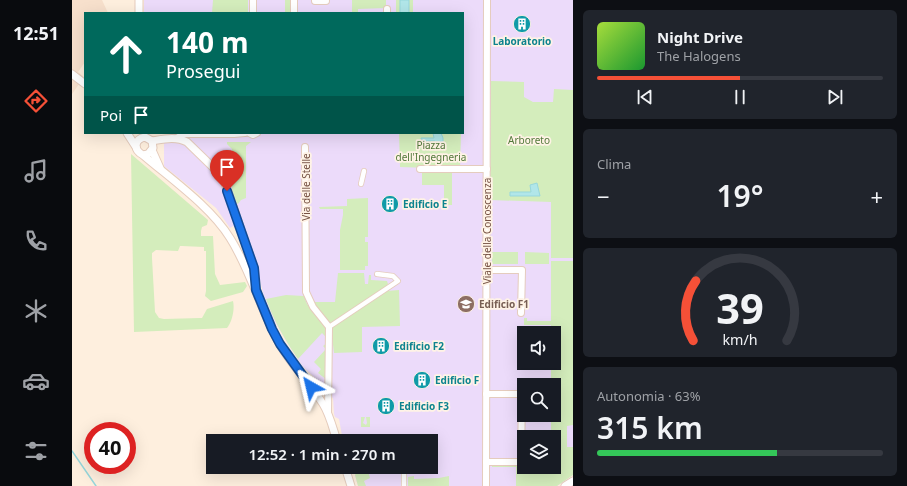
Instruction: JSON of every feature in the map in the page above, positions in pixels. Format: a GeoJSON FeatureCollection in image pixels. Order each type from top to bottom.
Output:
{"type":"FeatureCollection","features":[{"type":"Feature","properties":{"kind":"street"},"geometry":{"type":"LineString","coordinates":[[139,0],[139,12]]}},
{"type":"Feature","properties":{"kind":"street"},"geometry":{"type":"LineString","coordinates":[[253,0],[253,12]]}},
{"type":"Feature","properties":{"kind":"street"},"geometry":{"type":"LineString","coordinates":[[294,0],[294,12]]}},
{"type":"Feature","properties":{"kind":"street"},"geometry":{"type":"LineString","coordinates":[[315,0],[326,1]]}},
{"type":"Feature","properties":{"kind":"street","name":"Viale della Conoscenza"},"geometry":{"type":"LineString","coordinates":[[486,486],[487,0]]}},
{"type":"Feature","properties":{"kind":"street"},"geometry":{"type":"LineString","coordinates":[[72,74],[84,83]]}},
{"type":"Feature","properties":{"kind":"street"},"geometry":{"type":"LineString","coordinates":[[128,134],[138,152],[216,219],[230,238],[248,271],[272,329],[280,344],[324,405],[335,434]]}},
{"type":"Feature","properties":{"kind":"street"},"geometry":{"type":"LineString","coordinates":[[152,142],[176,138],[183,134],[234,134]]}},
{"type":"Feature","properties":{"kind":"street"},"geometry":{"type":"LineString","coordinates":[[136,147],[138,140],[142,135],[148,138],[152,142],[152,150],[160,170]]}},
{"type":"Feature","properties":{"kind":"street"},"geometry":{"type":"LineString","coordinates":[[176,138],[187,142],[223,177],[254,268],[256,290]]}},
{"type":"Feature","properties":{"kind":"street","name":"Via delle Stelle"},"geometry":{"type":"LineString","coordinates":[[305,147],[306,292],[313,307],[329,327]]}},
{"type":"Feature","properties":{"kind":"street"},"geometry":{"type":"LineString","coordinates":[[143,155],[148,154],[152,150]]}},
{"type":"Feature","properties":{"kind":"street"},"geometry":{"type":"LineString","coordinates":[[420,169],[487,169]]}},
{"type":"Feature","properties":{"kind":"street"},"geometry":{"type":"LineString","coordinates":[[361,184],[364,171]]}},
{"type":"Feature","properties":{"kind":"street"},"geometry":{"type":"LineString","coordinates":[[486,270],[522,270],[521,313]]}},
{"type":"Feature","properties":{"kind":"street"},"geometry":{"type":"LineString","coordinates":[[328,415],[329,327],[398,281],[393,276],[377,274]]}},
{"type":"Feature","properties":{"kind":"street"},"geometry":{"type":"LineString","coordinates":[[486,394],[522,394],[521,460],[518,462],[486,462]]}},
{"type":"Feature","properties":{"kind":"street"},"geometry":{"type":"LineString","coordinates":[[347,474],[351,486]]}},
{"type":"Feature","properties":{"kind":"street"},"geometry":{"type":"LineString","coordinates":[[404,474],[404,486]]}},
{"type":"Feature","properties":{"kind":"street"},"geometry":{"type":"LineString","coordinates":[[565,486],[573,481]]}},
{"type":"Feature","properties":{"kind":"shaded area"},"geometry":{"type":"Polygon","coordinates":[[[72,0],[102,0],[108,12],[84,12],[84,63],[78,72],[84,77],[72,94],[72,0]]]}},
{"type":"Feature","properties":{"kind":"shaded area"},"geometry":{"type":"Polygon","coordinates":[[[144,0],[573,0],[573,475],[557,486],[358,486],[356,474],[438,474],[438,434],[342,434],[339,419],[335,417],[334,414],[333,398],[326,388],[303,367],[274,320],[263,293],[254,254],[249,243],[233,226],[230,228],[216,208],[164,166],[164,141],[171,139],[171,134],[464,134],[464,12],[144,12],[144,0]]]}},
{"type":"Feature","properties":{"kind":"green space"},"geometry":{"type":"Polygon","coordinates":[[[213,0],[248,0],[248,12],[212,12],[213,0]]]}},
{"type":"Feature","properties":{"kind":"green space"},"geometry":{"type":"Polygon","coordinates":[[[285,0],[292,0],[292,12],[285,12],[285,0]]]}},
{"type":"Feature","properties":{"kind":"green space"},"geometry":{"type":"Polygon","coordinates":[[[352,0],[386,0],[386,8],[358,9],[358,12],[352,12],[352,0]]]}},
{"type":"Feature","properties":{"kind":"green space"},"geometry":{"type":"Polygon","coordinates":[[[396,0],[413,0],[413,12],[396,12],[396,0]]]}},
{"type":"Feature","properties":{"kind":"green space","name":"Arboreto"},"geometry":{"type":"Polygon","coordinates":[[[491,81],[524,82],[524,97],[533,102],[553,102],[554,89],[573,90],[573,258],[551,258],[551,202],[490,200],[491,81]]]}},
{"type":"Feature","properties":{"kind":"green space","name":"Piazza dell'Ingegneria"},"geometry":{"type":"Polygon","coordinates":[[[399,134],[461,134],[460,169],[400,167],[399,134]]]}},
{"type":"Feature","properties":{"kind":"green space"},"geometry":{"type":"Polygon","coordinates":[[[227,142],[251,142],[246,146],[246,198],[241,200],[238,204],[232,200],[232,149],[227,142]]]}},
{"type":"Feature","properties":{"kind":"green space"},"geometry":{"type":"Polygon","coordinates":[[[131,154],[208,220],[207,225],[202,227],[201,236],[213,236],[215,274],[220,285],[245,282],[247,286],[243,292],[211,301],[205,296],[206,251],[204,251],[204,247],[180,246],[178,251],[156,250],[152,253],[155,312],[159,318],[164,319],[202,318],[207,309],[233,301],[233,315],[227,328],[134,332],[131,154]]]}},
{"type":"Feature","properties":{"kind":"green space"},"geometry":{"type":"Polygon","coordinates":[[[422,172],[452,173],[452,205],[444,205],[444,185],[422,185],[422,172]]]}},
{"type":"Feature","properties":{"kind":"green space"},"geometry":{"type":"Polygon","coordinates":[[[368,198],[368,237],[365,237],[365,242],[368,242],[368,266],[365,266],[365,270],[340,270],[340,230],[343,209],[320,209],[319,207],[347,206],[347,199],[368,198]]]}},
{"type":"Feature","properties":{"kind":"green space"},"geometry":{"type":"Polygon","coordinates":[[[492,252],[518,252],[518,264],[492,264],[492,252]]]}},
{"type":"Feature","properties":{"kind":"green space"},"geometry":{"type":"Polygon","coordinates":[[[525,252],[549,253],[549,264],[525,264],[525,252]]]}},
{"type":"Feature","properties":{"kind":"green space"},"geometry":{"type":"Polygon","coordinates":[[[551,261],[573,261],[573,425],[567,426],[567,447],[573,447],[573,475],[557,486],[516,486],[516,467],[492,467],[492,464],[517,464],[517,474],[561,474],[561,430],[551,430],[551,422],[561,422],[561,378],[551,378],[551,370],[561,370],[561,326],[524,325],[524,318],[527,318],[527,321],[551,321],[551,261]]]}},
{"type":"Feature","properties":{"kind":"green space"},"geometry":{"type":"Polygon","coordinates":[[[338,273],[364,273],[365,284],[368,284],[369,275],[371,275],[371,280],[387,281],[388,284],[386,287],[330,324],[314,302],[335,302],[338,273]]]}},
{"type":"Feature","properties":{"kind":"green space"},"geometry":{"type":"Polygon","coordinates":[[[399,290],[400,326],[362,327],[362,352],[334,353],[331,328],[387,291],[399,290]]]}},
{"type":"Feature","properties":{"kind":"green space"},"geometry":{"type":"Polygon","coordinates":[[[286,295],[304,296],[307,304],[325,326],[327,335],[325,336],[322,333],[298,359],[280,330],[266,299],[286,295]]]}},
{"type":"Feature","properties":{"kind":"green space"},"geometry":{"type":"Polygon","coordinates":[[[327,343],[327,380],[318,373],[321,369],[314,362],[326,349],[323,346],[327,343]]]}},
{"type":"Feature","properties":{"kind":"green space"},"geometry":{"type":"Polygon","coordinates":[[[361,417],[365,417],[363,423],[366,425],[366,417],[370,417],[370,427],[361,427],[361,417]]]}},
{"type":"Feature","properties":{"kind":"green space"},"geometry":{"type":"Polygon","coordinates":[[[369,474],[370,478],[364,481],[366,486],[358,486],[355,475],[369,474]]]}},
{"type":"Feature","properties":{"kind":"green space"},"geometry":{"type":"Polygon","coordinates":[[[414,476],[414,479],[449,476],[449,486],[408,486],[408,477],[414,476]]]}},
{"type":"Feature","properties":{"kind":"water"},"geometry":{"type":"Polygon","coordinates":[[[400,0],[409,0],[409,12],[400,12],[400,0]]]}},
{"type":"Feature","properties":{"kind":"water"},"geometry":{"type":"Polygon","coordinates":[[[433,134],[441,134],[443,142],[437,147],[435,141],[422,141],[421,138],[434,138],[433,134]]]}},
{"type":"Feature","properties":{"kind":"water"},"geometry":{"type":"Polygon","coordinates":[[[537,183],[540,196],[510,196],[510,192],[531,192],[530,185],[537,183]]]}},
{"type":"Feature","properties":{"kind":"waterway"},"geometry":{"type":"LineString","coordinates":[[72,451],[96,486]]}},
{"type":"Feature","properties":{"kind":"place","name":"Laboratorio"},"geometry":{"type":"Point","coordinates":[522,24]}},
{"type":"Feature","properties":{"kind":"place","name":"Edificio E"},"geometry":{"type":"Point","coordinates":[390,204]}},
{"type":"Feature","properties":{"kind":"place","name":"Edificio F1"},"geometry":{"type":"Point","coordinates":[466,304]}},
{"type":"Feature","properties":{"kind":"place","name":"Edificio F2"},"geometry":{"type":"Point","coordinates":[381,346]}},
{"type":"Feature","properties":{"kind":"place","name":"Edificio F"},"geometry":{"type":"Point","coordinates":[422,380]}},
{"type":"Feature","properties":{"kind":"place","name":"Edificio F3"},"geometry":{"type":"Point","coordinates":[386,406]}},
{"type":"Feature","properties":{"kind":"route"},"geometry":{"type":"LineString","coordinates":[[227,191],[254,268],[256,290],[272,329],[290,360],[311,387]]}}]}
